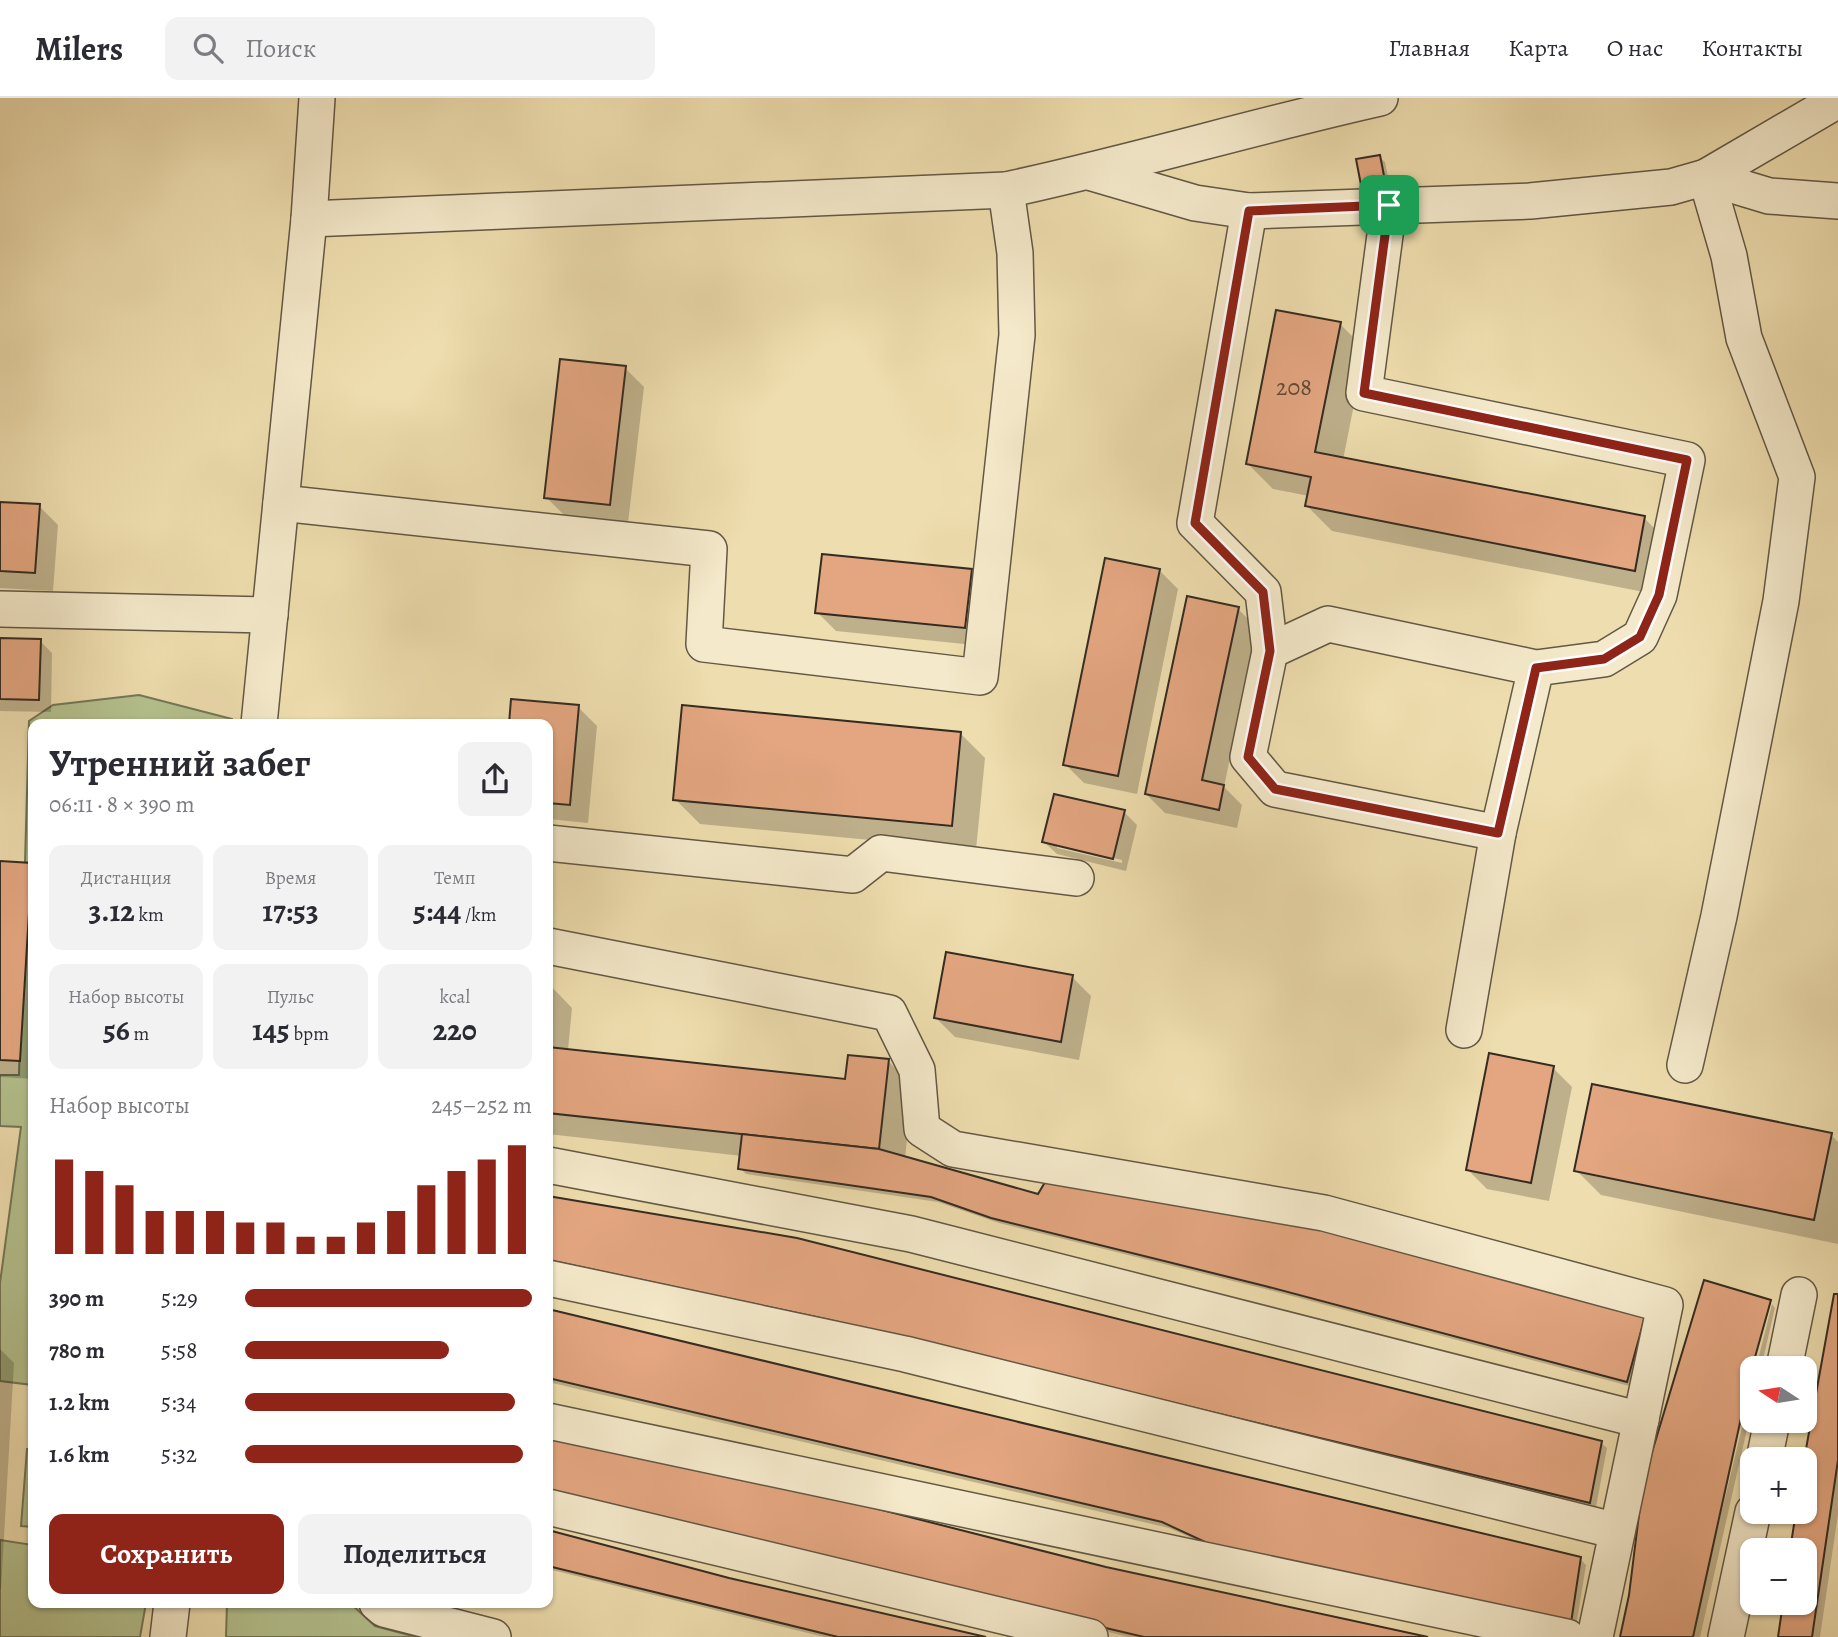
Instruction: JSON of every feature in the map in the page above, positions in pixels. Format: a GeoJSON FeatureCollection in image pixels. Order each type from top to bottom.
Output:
{"type":"FeatureCollection","features":[{"type":"Feature","properties":{"kind":"street"},"geometry":{"type":"LineString","coordinates":[[260,719],[309,219],[317,98]]}},
{"type":"Feature","properties":{"kind":"street"},"geometry":{"type":"LineString","coordinates":[[309,219],[1006,190],[1089,172],[1258,125],[1380,98]]}},
{"type":"Feature","properties":{"kind":"street"},"geometry":{"type":"LineString","coordinates":[[1089,172],[1195,203],[1249,211],[1530,201],[1671,187],[1706,177],[1822,103]]}},
{"type":"Feature","properties":{"kind":"street"},"geometry":{"type":"LineString","coordinates":[[1706,177],[1769,196],[1838,201]]}},
{"type":"Feature","properties":{"kind":"street"},"geometry":{"type":"LineString","coordinates":[[1685,1065],[1719,916],[1781,601],[1797,477],[1744,338],[1730,256],[1706,177]]}},
{"type":"Feature","properties":{"kind":"street"},"geometry":{"type":"LineString","coordinates":[[281,503],[709,549],[704,645],[980,677],[1017,335],[1015,253],[1006,190]]}},
{"type":"Feature","properties":{"kind":"street"},"geometry":{"type":"LineString","coordinates":[[1270,651],[1328,624],[1536,668],[1604,659],[1640,637],[1659,595],[1687,460],[1364,393],[1389,205]]}},
{"type":"Feature","properties":{"kind":"street"},"geometry":{"type":"LineString","coordinates":[[1249,211],[1195,523],[1263,592],[1270,651],[1248,757],[1275,789],[1498,833]]}},
{"type":"Feature","properties":{"kind":"street"},"geometry":{"type":"LineString","coordinates":[[0,609],[270,615]]}},
{"type":"Feature","properties":{"kind":"street"},"geometry":{"type":"LineString","coordinates":[[1464,1030],[1498,833],[1536,668]]}},
{"type":"Feature","properties":{"kind":"street"},"geometry":{"type":"LineString","coordinates":[[553,844],[853,875],[881,853],[1076,878]]}},
{"type":"Feature","properties":{"kind":"street"},"geometry":{"type":"LineString","coordinates":[[553,947],[889,1013],[917,1070],[922,1129],[953,1149],[1324,1213],[1665,1305],[1595,1637]]}},
{"type":"Feature","properties":{"kind":"street"},"geometry":{"type":"LineString","coordinates":[[553,1166],[911,1234],[1641,1419]]}},
{"type":"Feature","properties":{"kind":"street"},"geometry":{"type":"LineString","coordinates":[[553,1279],[905,1354],[1617,1531]]}},
{"type":"Feature","properties":{"kind":"street"},"geometry":{"type":"LineString","coordinates":[[1787,1356],[1800,1295]]}},
{"type":"Feature","properties":{"kind":"street"},"geometry":{"type":"LineString","coordinates":[[553,1422],[1567,1637]]}},
{"type":"Feature","properties":{"kind":"street"},"geometry":{"type":"LineString","coordinates":[[553,1508],[1090,1637]]}},
{"type":"Feature","properties":{"kind":"street"},"geometry":{"type":"LineString","coordinates":[[1726,1637],[1750,1524]]}},
{"type":"Feature","properties":{"kind":"street"},"geometry":{"type":"LineString","coordinates":[[168,1637],[171,1608]]}},
{"type":"Feature","properties":{"kind":"street"},"geometry":{"type":"LineString","coordinates":[[383,1608],[493,1637]]}},
{"type":"Feature","properties":{"kind":"green space"},"geometry":{"type":"Polygon","coordinates":[[[139,695],[232,719],[32,719],[53,705],[139,695]]]}},
{"type":"Feature","properties":{"kind":"green space"},"geometry":{"type":"Polygon","coordinates":[[[28,756],[28,1384],[0,1381],[0,1283],[21,1127],[0,1126],[0,1075],[19,1075],[28,756]]]}},
{"type":"Feature","properties":{"kind":"green space"},"geometry":{"type":"Polygon","coordinates":[[[27,1449],[28,1449],[28,1527],[21,1526],[27,1449]]]}},
{"type":"Feature","properties":{"kind":"green space"},"geometry":{"type":"Polygon","coordinates":[[[0,1540],[28,1544],[28,1608],[145,1608],[140,1637],[0,1637],[0,1540]]]}},
{"type":"Feature","properties":{"kind":"green space"},"geometry":{"type":"Polygon","coordinates":[[[227,1608],[355,1608],[375,1626],[416,1637],[226,1637],[227,1608]]]}},
{"type":"Feature","properties":{"kind":"building"},"geometry":{"type":"Polygon","coordinates":[[[1380,155],[1385,181],[1361,185],[1356,159],[1380,155]]]}},
{"type":"Feature","properties":{"kind":"building"},"geometry":{"type":"Polygon","coordinates":[[[1276,310],[1341,322],[1315,452],[1645,516],[1635,571],[1305,506],[1311,477],[1246,464],[1276,310]]]}},
{"type":"Feature","properties":{"kind":"building"},"geometry":{"type":"Polygon","coordinates":[[[560,359],[626,366],[610,505],[544,498],[560,359]]]}},
{"type":"Feature","properties":{"kind":"building"},"geometry":{"type":"Polygon","coordinates":[[[0,502],[40,504],[35,573],[0,571],[0,502]]]}},
{"type":"Feature","properties":{"kind":"building"},"geometry":{"type":"Polygon","coordinates":[[[822,554],[972,569],[965,628],[815,613],[822,554]]]}},
{"type":"Feature","properties":{"kind":"building"},"geometry":{"type":"Polygon","coordinates":[[[1105,558],[1160,569],[1118,776],[1063,765],[1105,558]]]}},
{"type":"Feature","properties":{"kind":"building"},"geometry":{"type":"Polygon","coordinates":[[[1187,596],[1239,607],[1202,780],[1224,785],[1219,810],[1145,794],[1187,596]]]}},
{"type":"Feature","properties":{"kind":"building"},"geometry":{"type":"Polygon","coordinates":[[[0,638],[41,639],[39,700],[0,699],[0,638]]]}},
{"type":"Feature","properties":{"kind":"building"},"geometry":{"type":"Polygon","coordinates":[[[511,699],[579,705],[570,805],[553,803],[553,719],[509,719],[511,699]]]}},
{"type":"Feature","properties":{"kind":"building"},"geometry":{"type":"Polygon","coordinates":[[[682,705],[961,732],[952,826],[673,800],[682,705]]]}},
{"type":"Feature","properties":{"kind":"building"},"geometry":{"type":"Polygon","coordinates":[[[1054,794],[1125,810],[1113,859],[1042,842],[1054,794]]]}},
{"type":"Feature","properties":{"kind":"building"},"geometry":{"type":"Polygon","coordinates":[[[0,861],[28,863],[28,929],[20,1061],[0,1060],[0,861]]]}},
{"type":"Feature","properties":{"kind":"building"},"geometry":{"type":"Polygon","coordinates":[[[946,952],[1073,975],[1061,1042],[934,1018],[946,952]]]}},
{"type":"Feature","properties":{"kind":"building"},"geometry":{"type":"Polygon","coordinates":[[[553,1048],[845,1079],[848,1055],[889,1059],[879,1149],[553,1114],[553,1048]]]}},
{"type":"Feature","properties":{"kind":"building"},"geometry":{"type":"Polygon","coordinates":[[[1489,1053],[1554,1066],[1531,1183],[1466,1170],[1489,1053]]]}},
{"type":"Feature","properties":{"kind":"building"},"geometry":{"type":"Polygon","coordinates":[[[1592,1084],[1832,1133],[1814,1220],[1574,1171],[1592,1084]]]}},
{"type":"Feature","properties":{"kind":"building"},"geometry":{"type":"Polygon","coordinates":[[[742,1134],[879,1149],[1038,1194],[1048,1177],[1361,1236],[1646,1313],[1627,1382],[1265,1286],[991,1218],[931,1197],[738,1169],[742,1134]]]}},
{"type":"Feature","properties":{"kind":"building"},"geometry":{"type":"Polygon","coordinates":[[[553,1197],[797,1238],[1602,1441],[1590,1503],[830,1320],[553,1261],[553,1197]]]}},
{"type":"Feature","properties":{"kind":"building"},"geometry":{"type":"Polygon","coordinates":[[[1704,1280],[1771,1300],[1755,1356],[1740,1356],[1740,1423],[1693,1637],[1620,1637],[1629,1595],[1643,1482],[1704,1280]]]}},
{"type":"Feature","properties":{"kind":"building"},"geometry":{"type":"Polygon","coordinates":[[[1834,1294],[1838,1294],[1838,1460],[1817,1603],[1817,1538],[1792,1538],[1794,1524],[1817,1524],[1817,1447],[1806,1447],[1809,1433],[1817,1433],[1817,1388],[1834,1294]]]}},
{"type":"Feature","properties":{"kind":"building"},"geometry":{"type":"Polygon","coordinates":[[[553,1310],[1581,1557],[1571,1623],[1218,1548],[1162,1522],[553,1379],[553,1310]]]}},
{"type":"Feature","properties":{"kind":"building"},"geometry":{"type":"Polygon","coordinates":[[[553,1426],[1106,1567],[1428,1637],[1144,1637],[553,1495],[553,1426]]]}},
{"type":"Feature","properties":{"kind":"building"},"geometry":{"type":"Polygon","coordinates":[[[553,1531],[729,1578],[986,1637],[838,1637],[553,1567],[553,1531]]]}},
{"type":"Feature","properties":{"kind":"building"},"geometry":{"type":"Polygon","coordinates":[[[1781,1615],[1815,1615],[1812,1637],[1778,1637],[1781,1615]]]}},
{"type":"Feature","properties":{"kind":"route"},"geometry":{"type":"LineString","coordinates":[[1389,205],[1364,393],[1687,460],[1659,595],[1640,637],[1604,659],[1536,668],[1498,833],[1275,789],[1248,757],[1270,651],[1263,592],[1195,523],[1249,211],[1389,205]]}}]}
